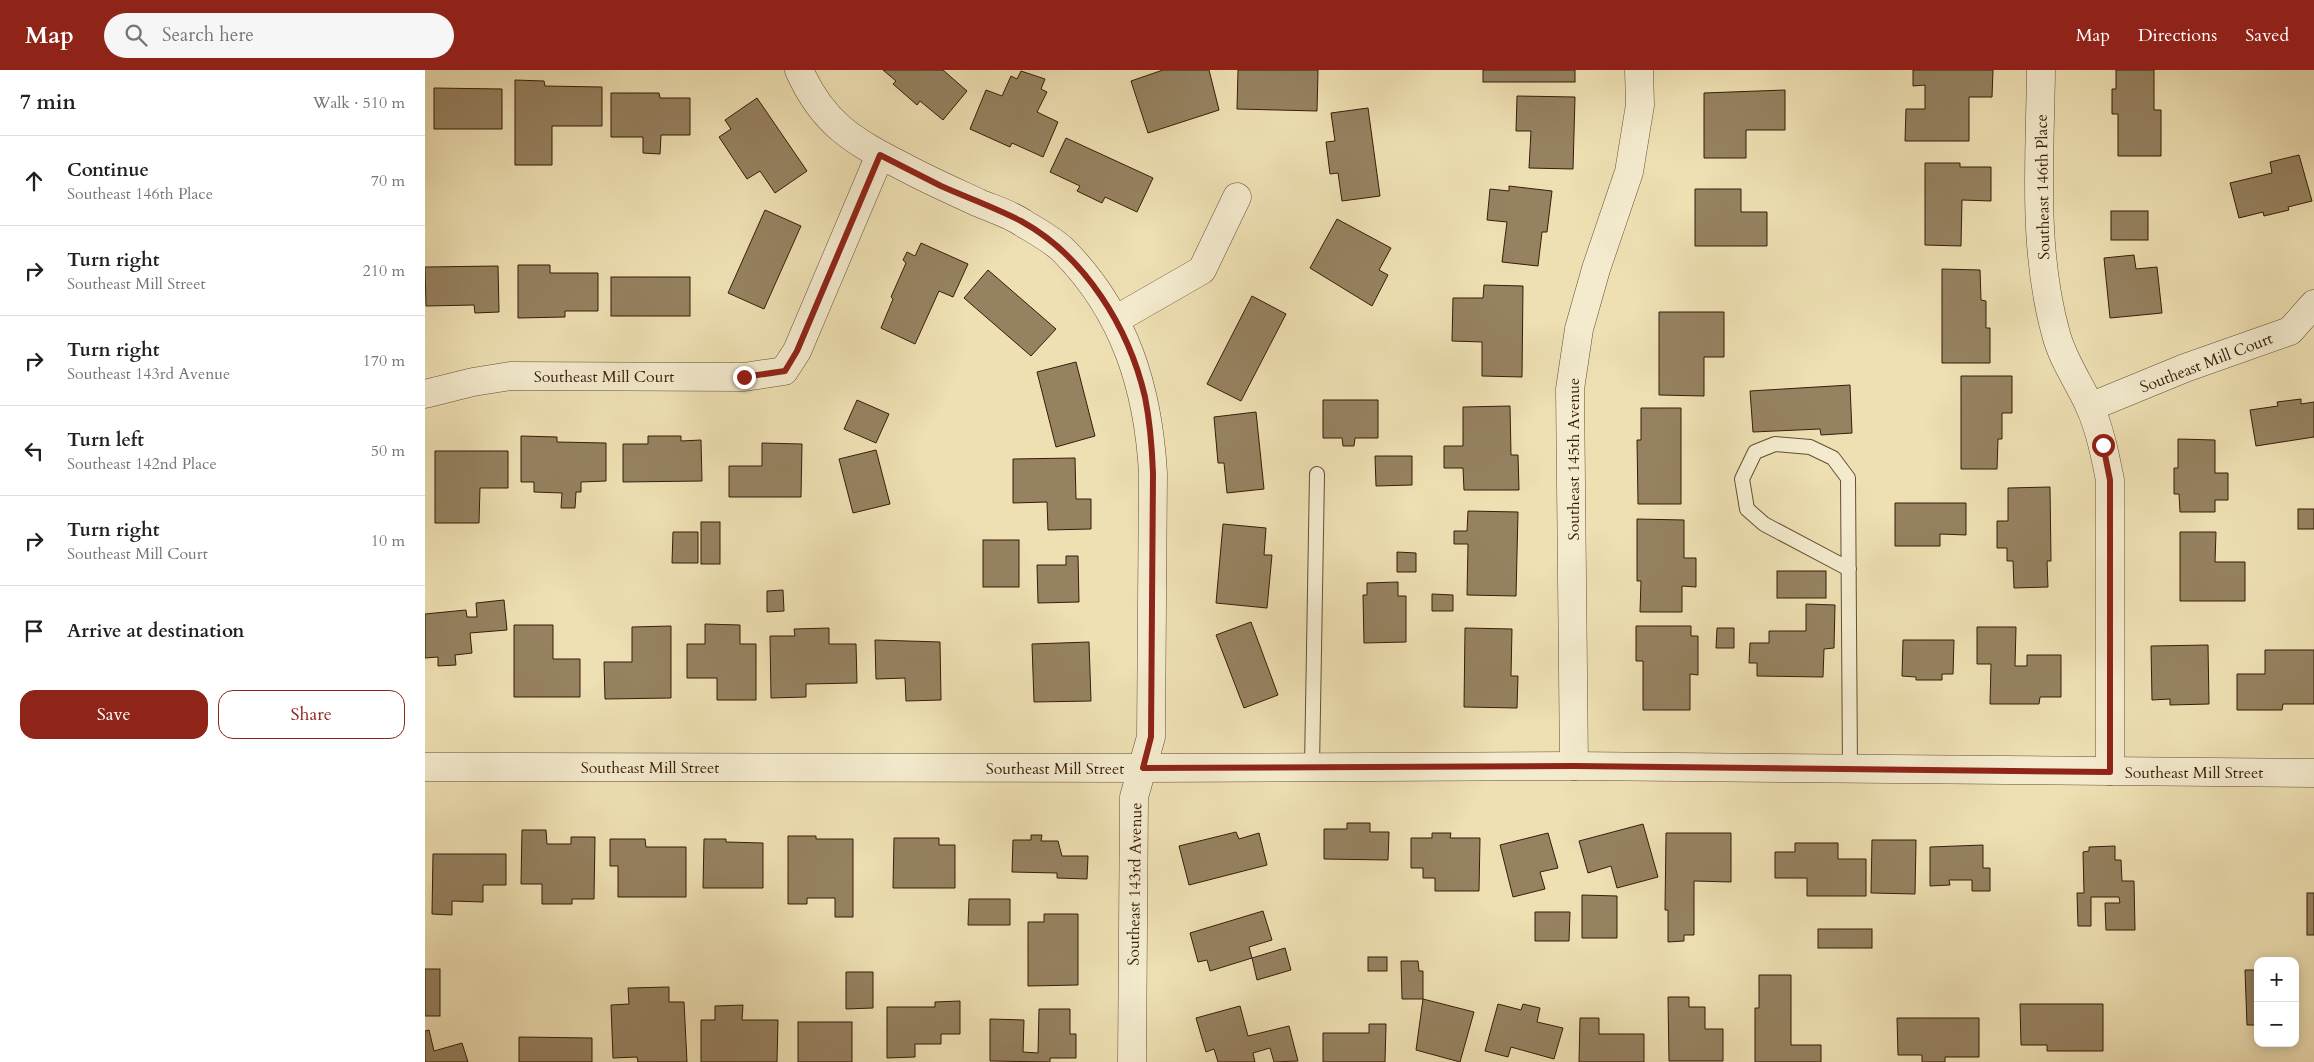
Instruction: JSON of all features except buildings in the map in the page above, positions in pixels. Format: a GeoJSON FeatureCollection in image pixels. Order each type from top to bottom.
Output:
{"type":"FeatureCollection","features":[{"type":"Feature","properties":{"kind":"street","name":"Southeast 143rd Avenue"},"geometry":{"type":"LineString","coordinates":[[799,70],[820,109],[842,132],[880,155],[940,186],[1022,222],[1063,250],[1093,286],[1115,320],[1133,360],[1144,396],[1151,434],[1153,473],[1151,737],[1134,798],[1132,1062]]}},
{"type":"Feature","properties":{"kind":"street","name":"Southeast 145th Avenue"},"geometry":{"type":"LineString","coordinates":[[1574,766],[1570,389],[1579,329],[1596,269],[1629,172],[1640,105],[1639,70]]}},
{"type":"Feature","properties":{"kind":"street","name":"Southeast 146th Place"},"geometry":{"type":"LineString","coordinates":[[2041,70],[2039,215],[2043,278],[2056,336],[2071,373],[2090,407],[2103,445],[2110,480],[2110,772]]}},
{"type":"Feature","properties":{"kind":"street","name":"Southeast Mill Court"},"geometry":{"type":"LineString","coordinates":[[425,394],[473,382],[510,376],[744,377],[785,371],[797,351],[880,155]]}},
{"type":"Feature","properties":{"kind":"street"},"geometry":{"type":"LineString","coordinates":[[1115,320],[1202,270],[1237,197]]}},
{"type":"Feature","properties":{"kind":"street","name":"Southeast Mill Court"},"geometry":{"type":"LineString","coordinates":[[2090,407],[2185,368],[2290,331],[2314,304]]}},
{"type":"Feature","properties":{"kind":"street","name":"Southeast Mill Street"},"geometry":{"type":"LineString","coordinates":[[425,767],[1313,768],[1574,766],[2314,773]]}},
{"type":"Feature","properties":{"kind":"lane"},"geometry":{"type":"LineString","coordinates":[[1849,569],[1765,524],[1747,509],[1742,479],[1755,452],[1775,444],[1810,447],[1833,458],[1848,478],[1849,569],[1850,769]]}},
{"type":"Feature","properties":{"kind":"lane"},"geometry":{"type":"LineString","coordinates":[[1313,768],[1317,474]]}},
{"type":"Feature","properties":{"kind":"route"},"geometry":{"type":"LineString","coordinates":[[744,377],[785,371],[797,351],[880,155],[940,186],[1022,222],[1063,250],[1093,286],[1115,320],[1133,360],[1144,396],[1151,434],[1153,473],[1151,737],[1143,768],[1574,766],[2110,772],[2110,480],[2103,445]]}}]}
